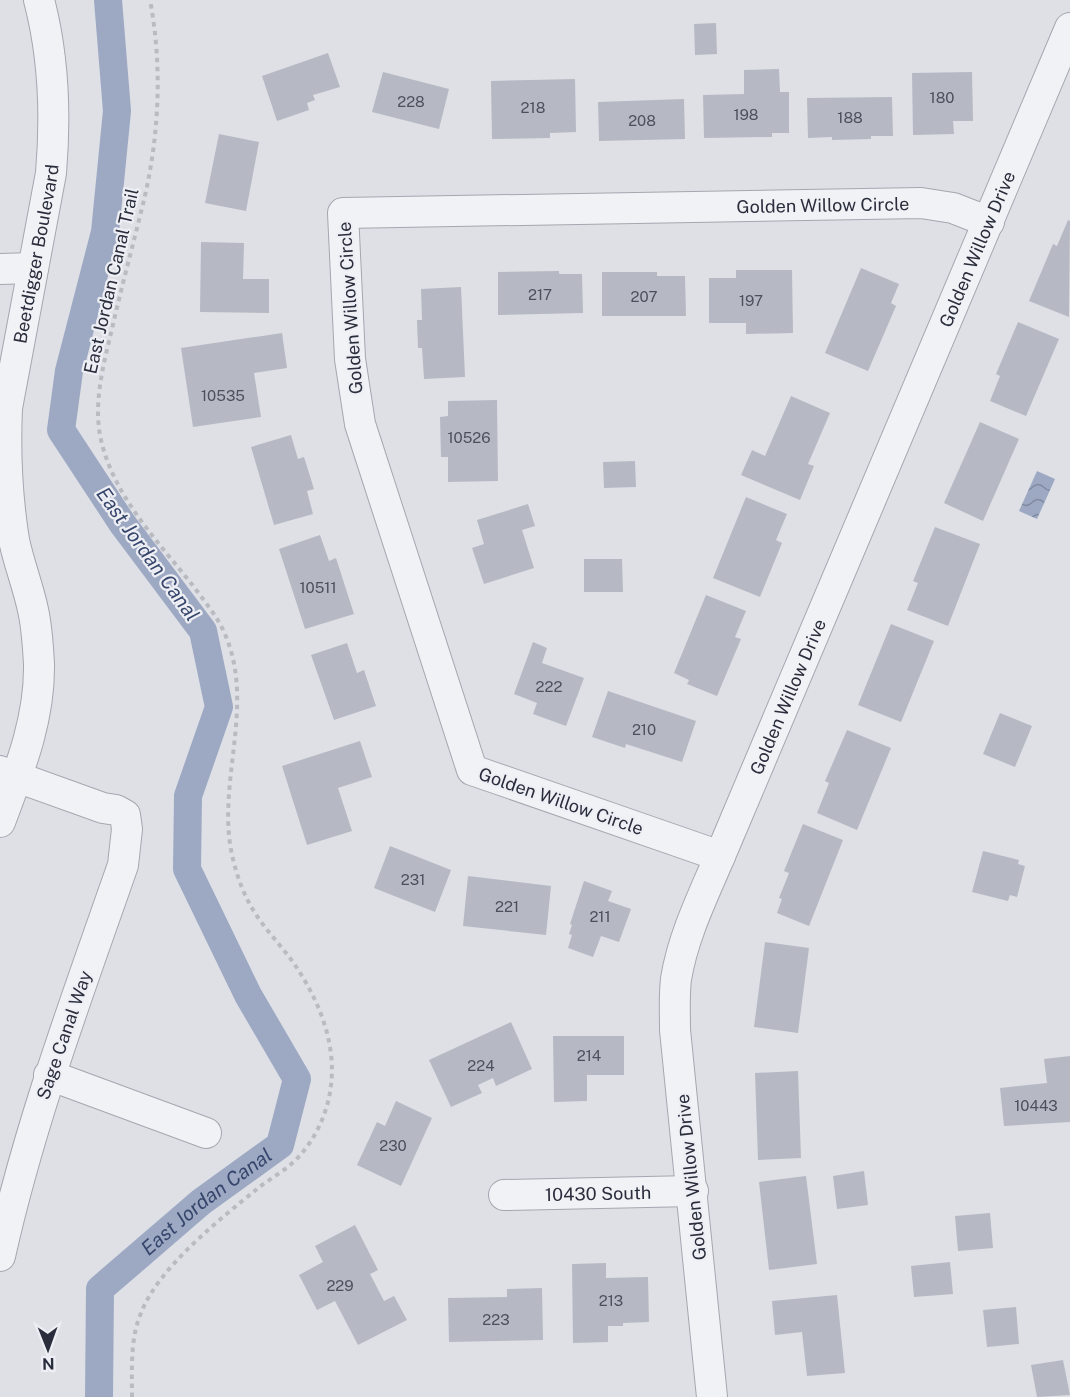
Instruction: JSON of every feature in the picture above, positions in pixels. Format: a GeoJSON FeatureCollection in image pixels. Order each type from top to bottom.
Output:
{"type":"FeatureCollection","features":[{"type":"Feature","properties":{"kind":"street","name":"Beetdigger Boulevard"},"geometry":{"type":"LineString","coordinates":[[0,822],[8,774],[27,749],[33,721],[39,665],[33,610],[5,502],[8,408],[51,173],[54,136],[55,98],[51,61],[39,0]]}},
{"type":"Feature","properties":{"kind":"street","name":"Golden Willow Drive"},"geometry":{"type":"LineString","coordinates":[[712,1397],[675,1030],[676,981],[688,933],[1070,28]]}},
{"type":"Feature","properties":{"kind":"street","name":"Golden Willow Circle"},"geometry":{"type":"LineString","coordinates":[[720,856],[472,771],[360,424],[350,359],[343,213],[921,203],[953,208],[989,222]]}},
{"type":"Feature","properties":{"kind":"street"},"geometry":{"type":"LineString","coordinates":[[0,269],[33,268]]}},
{"type":"Feature","properties":{"kind":"street","name":"Sage Canal Way"},"geometry":{"type":"LineString","coordinates":[[0,1256],[27,1148],[49,1075],[123,865],[127,836],[125,815],[116,810],[103,808],[8,774]]}},
{"type":"Feature","properties":{"kind":"street"},"geometry":{"type":"LineString","coordinates":[[49,1075],[206,1133]]}},
{"type":"Feature","properties":{"kind":"street","name":"10430 South"},"geometry":{"type":"LineString","coordinates":[[504,1195],[693,1191]]}},
{"type":"Feature","properties":{"kind":"path","name":"East Jordan Canal Trail"},"geometry":{"type":"LineString","coordinates":[[132,1397],[134,1336],[139,1316],[147,1299],[157,1283],[200,1239],[238,1204],[291,1164],[305,1149],[325,1112],[331,1089],[332,1066],[331,1043],[309,988],[285,951],[258,917],[239,880],[232,857],[228,834],[228,810],[238,708],[238,685],[230,646],[214,614],[127,500],[109,465],[101,441],[99,409],[103,368],[143,205],[155,139],[157,65],[150,0]]}},
{"type":"Feature","properties":{"kind":"water"},"geometry":{"type":"Polygon","coordinates":[[[1037,471],[1055,479],[1037,519],[1019,511],[1037,471]]]}},
{"type":"Feature","properties":{"kind":"building"},"geometry":{"type":"Polygon","coordinates":[[[716,23],[717,54],[695,55],[694,24],[716,23]]]}},
{"type":"Feature","properties":{"kind":"building"},"geometry":{"type":"Polygon","coordinates":[[[328,53],[340,87],[313,95],[315,100],[307,103],[309,110],[277,121],[262,76],[328,53]]]}},
{"type":"Feature","properties":{"kind":"building"},"geometry":{"type":"Polygon","coordinates":[[[779,69],[780,92],[789,92],[789,133],[772,133],[772,137],[704,138],[703,95],[744,94],[744,70],[779,69]]]}},
{"type":"Feature","properties":{"kind":"building"},"geometry":{"type":"Polygon","coordinates":[[[383,72],[449,89],[439,129],[372,112],[383,72]]]}},
{"type":"Feature","properties":{"kind":"building"},"geometry":{"type":"Polygon","coordinates":[[[972,72],[973,121],[953,121],[954,134],[913,135],[912,73],[972,72]]]}},
{"type":"Feature","properties":{"kind":"building"},"geometry":{"type":"Polygon","coordinates":[[[575,79],[576,132],[550,133],[550,138],[492,139],[491,81],[575,79]]]}},
{"type":"Feature","properties":{"kind":"building"},"geometry":{"type":"Polygon","coordinates":[[[892,97],[893,136],[832,140],[832,137],[808,138],[807,98],[892,97]]]}},
{"type":"Feature","properties":{"kind":"building"},"geometry":{"type":"Polygon","coordinates":[[[684,99],[685,139],[599,141],[598,102],[684,99]]]}},
{"type":"Feature","properties":{"kind":"building"},"geometry":{"type":"Polygon","coordinates":[[[219,134],[259,142],[246,211],[205,203],[219,134]]]}},
{"type":"Feature","properties":{"kind":"building"},"geometry":{"type":"Polygon","coordinates":[[[1068,220],[1070,221],[1069,317],[1029,301],[1053,244],[1057,246],[1068,220]]]}},
{"type":"Feature","properties":{"kind":"building"},"geometry":{"type":"Polygon","coordinates":[[[201,242],[244,243],[243,279],[269,279],[269,313],[200,312],[201,242]]]}},
{"type":"Feature","properties":{"kind":"building"},"geometry":{"type":"Polygon","coordinates":[[[861,268],[899,284],[891,303],[896,306],[868,371],[825,353],[861,268]]]}},
{"type":"Feature","properties":{"kind":"building"},"geometry":{"type":"Polygon","coordinates":[[[736,270],[792,270],[793,333],[746,334],[746,323],[709,323],[709,278],[736,278],[736,270]]]}},
{"type":"Feature","properties":{"kind":"building"},"geometry":{"type":"Polygon","coordinates":[[[559,271],[559,274],[582,274],[583,313],[498,315],[498,272],[559,271]]]}},
{"type":"Feature","properties":{"kind":"building"},"geometry":{"type":"Polygon","coordinates":[[[602,272],[657,272],[657,276],[685,276],[686,316],[602,316],[602,272]]]}},
{"type":"Feature","properties":{"kind":"building"},"geometry":{"type":"Polygon","coordinates":[[[461,287],[465,377],[424,379],[422,348],[418,348],[417,320],[422,320],[421,289],[461,287]]]}},
{"type":"Feature","properties":{"kind":"building"},"geometry":{"type":"Polygon","coordinates":[[[1018,322],[1059,339],[1026,416],[990,401],[1000,376],[996,374],[1018,322]]]}},
{"type":"Feature","properties":{"kind":"building"},"geometry":{"type":"Polygon","coordinates":[[[282,333],[287,368],[254,373],[261,417],[193,427],[181,348],[282,333]]]}},
{"type":"Feature","properties":{"kind":"building"},"geometry":{"type":"Polygon","coordinates":[[[791,396],[830,413],[808,464],[814,466],[800,500],[741,475],[752,450],[765,456],[791,396]]]}},
{"type":"Feature","properties":{"kind":"building"},"geometry":{"type":"Polygon","coordinates":[[[497,400],[498,481],[448,482],[448,457],[441,457],[440,417],[448,416],[448,401],[497,400]]]}},
{"type":"Feature","properties":{"kind":"building"},"geometry":{"type":"Polygon","coordinates":[[[980,422],[1019,439],[983,521],[944,503],[980,422]]]}},
{"type":"Feature","properties":{"kind":"building"},"geometry":{"type":"Polygon","coordinates":[[[291,435],[298,459],[304,457],[314,489],[307,491],[313,514],[274,525],[251,447],[291,435]]]}},
{"type":"Feature","properties":{"kind":"building"},"geometry":{"type":"Polygon","coordinates":[[[635,461],[636,487],[604,488],[603,462],[635,461]]]}},
{"type":"Feature","properties":{"kind":"building"},"geometry":{"type":"Polygon","coordinates":[[[746,497],[787,514],[776,540],[782,543],[760,597],[713,578],[746,497]]]}},
{"type":"Feature","properties":{"kind":"building"},"geometry":{"type":"Polygon","coordinates":[[[528,504],[535,526],[522,530],[534,568],[484,584],[472,548],[484,544],[477,520],[528,504]]]}},
{"type":"Feature","properties":{"kind":"building"},"geometry":{"type":"Polygon","coordinates":[[[935,527],[980,544],[948,626],[907,610],[918,583],[913,581],[935,527]]]}},
{"type":"Feature","properties":{"kind":"building"},"geometry":{"type":"Polygon","coordinates":[[[320,535],[329,561],[336,558],[354,614],[305,629],[279,549],[320,535]]]}},
{"type":"Feature","properties":{"kind":"building"},"geometry":{"type":"Polygon","coordinates":[[[584,559],[622,559],[623,592],[584,592],[584,559]]]}},
{"type":"Feature","properties":{"kind":"building"},"geometry":{"type":"Polygon","coordinates":[[[706,595],[746,611],[735,637],[741,639],[717,696],[687,684],[689,680],[674,673],[706,595]]]}},
{"type":"Feature","properties":{"kind":"building"},"geometry":{"type":"Polygon","coordinates":[[[891,624],[934,641],[901,722],[858,705],[891,624]]]}},
{"type":"Feature","properties":{"kind":"building"},"geometry":{"type":"Polygon","coordinates":[[[533,642],[547,648],[542,663],[584,678],[566,726],[533,714],[537,703],[514,694],[533,642]]]}},
{"type":"Feature","properties":{"kind":"building"},"geometry":{"type":"Polygon","coordinates":[[[347,643],[357,673],[364,670],[376,706],[334,720],[311,655],[347,643]]]}},
{"type":"Feature","properties":{"kind":"building"},"geometry":{"type":"Polygon","coordinates":[[[608,691],[696,721],[682,762],[626,744],[625,748],[592,737],[608,691]]]}},
{"type":"Feature","properties":{"kind":"building"},"geometry":{"type":"Polygon","coordinates":[[[1000,713],[1032,726],[1015,767],[983,754],[1000,713]]]}},
{"type":"Feature","properties":{"kind":"building"},"geometry":{"type":"Polygon","coordinates":[[[847,730],[891,748],[857,830],[817,813],[829,783],[825,781],[847,730]]]}},
{"type":"Feature","properties":{"kind":"building"},"geometry":{"type":"Polygon","coordinates":[[[360,741],[372,777],[338,788],[352,831],[307,845],[282,766],[360,741]]]}},
{"type":"Feature","properties":{"kind":"building"},"geometry":{"type":"Polygon","coordinates":[[[803,824],[843,840],[809,926],[777,913],[782,899],[779,898],[789,873],[784,871],[803,824]]]}},
{"type":"Feature","properties":{"kind":"building"},"geometry":{"type":"Polygon","coordinates":[[[390,846],[451,870],[435,912],[374,888],[390,846]]]}},
{"type":"Feature","properties":{"kind":"building"},"geometry":{"type":"Polygon","coordinates":[[[983,851],[1019,860],[1018,864],[1025,866],[1017,897],[1010,895],[1008,901],[972,892],[983,851]]]}},
{"type":"Feature","properties":{"kind":"building"},"geometry":{"type":"Polygon","coordinates":[[[468,876],[551,886],[546,935],[463,926],[468,876]]]}},
{"type":"Feature","properties":{"kind":"building"},"geometry":{"type":"Polygon","coordinates":[[[584,881],[612,891],[608,901],[631,909],[619,942],[601,936],[593,957],[568,948],[572,935],[569,934],[572,925],[570,924],[584,881]]]}},
{"type":"Feature","properties":{"kind":"building"},"geometry":{"type":"Polygon","coordinates":[[[765,942],[809,948],[798,1033],[754,1027],[765,942]]]}},
{"type":"Feature","properties":{"kind":"building"},"geometry":{"type":"Polygon","coordinates":[[[511,1022],[532,1069],[496,1086],[493,1078],[478,1085],[482,1093],[451,1107],[429,1060],[511,1022]]]}},
{"type":"Feature","properties":{"kind":"building"},"geometry":{"type":"Polygon","coordinates":[[[553,1036],[624,1036],[624,1075],[587,1075],[587,1101],[554,1102],[553,1036]]]}},
{"type":"Feature","properties":{"kind":"building"},"geometry":{"type":"Polygon","coordinates":[[[1070,1056],[1070,1122],[1004,1126],[1000,1088],[1047,1083],[1044,1059],[1070,1056]]]}},
{"type":"Feature","properties":{"kind":"building"},"geometry":{"type":"Polygon","coordinates":[[[798,1071],[801,1158],[758,1160],[755,1073],[798,1071]]]}},
{"type":"Feature","properties":{"kind":"building"},"geometry":{"type":"Polygon","coordinates":[[[396,1101],[432,1118],[401,1186],[357,1165],[377,1122],[385,1126],[396,1101]]]}},
{"type":"Feature","properties":{"kind":"building"},"geometry":{"type":"Polygon","coordinates":[[[864,1171],[868,1205],[837,1209],[833,1176],[864,1171]]]}},
{"type":"Feature","properties":{"kind":"building"},"geometry":{"type":"Polygon","coordinates":[[[806,1176],[817,1264],[769,1270],[759,1182],[806,1176]]]}},
{"type":"Feature","properties":{"kind":"building"},"geometry":{"type":"Polygon","coordinates":[[[990,1213],[993,1248],[958,1251],[955,1216],[990,1213]]]}},
{"type":"Feature","properties":{"kind":"building"},"geometry":{"type":"Polygon","coordinates":[[[355,1225],[378,1270],[370,1274],[384,1301],[394,1296],[407,1320],[358,1345],[335,1301],[317,1310],[299,1275],[323,1262],[315,1246],[355,1225]]]}},
{"type":"Feature","properties":{"kind":"building"},"geometry":{"type":"Polygon","coordinates":[[[950,1262],[953,1294],[914,1297],[911,1266],[950,1262]]]}},
{"type":"Feature","properties":{"kind":"building"},"geometry":{"type":"Polygon","coordinates":[[[606,1263],[606,1278],[648,1277],[649,1322],[608,1326],[608,1342],[573,1343],[572,1264],[606,1263]]]}},
{"type":"Feature","properties":{"kind":"building"},"geometry":{"type":"Polygon","coordinates":[[[542,1288],[543,1340],[449,1342],[448,1298],[507,1297],[507,1289],[542,1288]]]}},
{"type":"Feature","properties":{"kind":"building"},"geometry":{"type":"Polygon","coordinates":[[[837,1295],[845,1373],[807,1376],[802,1332],[775,1335],[772,1301],[837,1295]]]}},
{"type":"Feature","properties":{"kind":"building"},"geometry":{"type":"Polygon","coordinates":[[[1016,1307],[1019,1344],[987,1347],[983,1310],[1016,1307]]]}},
{"type":"Feature","properties":{"kind":"building"},"geometry":{"type":"Polygon","coordinates":[[[1063,1360],[1070,1395],[1037,1397],[1031,1365],[1063,1360]]]}},
{"type":"Feature","properties":{"kind":"waterway","name":"East Jordan Canal"},"geometry":{"type":"LineString","coordinates":[[99,1397],[100,1289],[201,1202],[280,1145],[297,1079],[248,995],[187,869],[188,796],[219,707],[203,631],[122,523],[61,430],[69,371],[105,232],[117,111],[108,0]]}}]}
